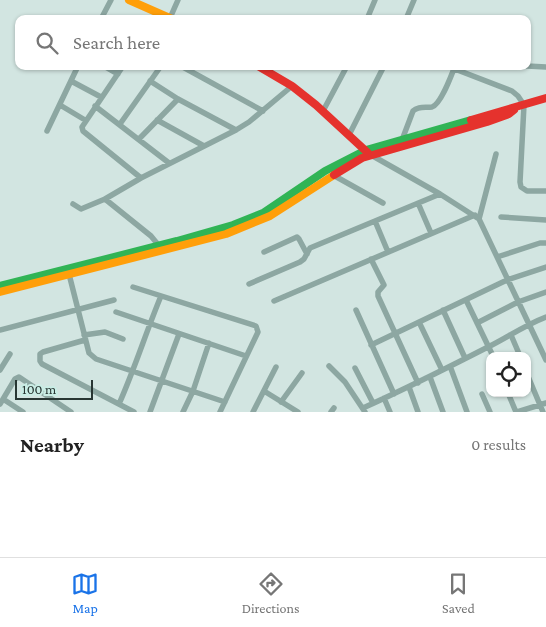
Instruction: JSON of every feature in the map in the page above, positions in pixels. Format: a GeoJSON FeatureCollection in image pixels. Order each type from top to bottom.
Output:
{"type":"FeatureCollection","features":[{"type":"Feature","properties":{"kind":"main road"},"geometry":{"type":"LineString","coordinates":[[129,0],[156,15]]}},
{"type":"Feature","properties":{"kind":"main road"},"geometry":{"type":"LineString","coordinates":[[265,70],[292,86],[324,111],[368,153]]}},
{"type":"Feature","properties":{"kind":"main road"},"geometry":{"type":"LineString","coordinates":[[0,292],[161,249],[210,233],[263,213],[325,171],[368,153],[402,140],[546,98]]}},
{"type":"Feature","properties":{"kind":"main road"},"geometry":{"type":"LineString","coordinates":[[0,286],[218,237],[270,216],[368,153],[487,122],[510,114],[521,106]]}},
{"type":"Feature","properties":{"kind":"street"},"geometry":{"type":"LineString","coordinates":[[103,15],[111,0]]}},
{"type":"Feature","properties":{"kind":"street"},"geometry":{"type":"LineString","coordinates":[[172,15],[178,0]]}},
{"type":"Feature","properties":{"kind":"street"},"geometry":{"type":"LineString","coordinates":[[369,15],[375,0]]}},
{"type":"Feature","properties":{"kind":"street"},"geometry":{"type":"LineString","coordinates":[[408,15],[414,0]]}},
{"type":"Feature","properties":{"kind":"street"},"geometry":{"type":"LineString","coordinates":[[531,66],[546,67]]}},
{"type":"Feature","properties":{"kind":"street"},"geometry":{"type":"LineString","coordinates":[[47,131],[76,70]]}},
{"type":"Feature","properties":{"kind":"street"},"geometry":{"type":"LineString","coordinates":[[111,70],[118,74]]}},
{"type":"Feature","properties":{"kind":"street"},"geometry":{"type":"LineString","coordinates":[[120,70],[82,127],[83,131],[142,178]]}},
{"type":"Feature","properties":{"kind":"street"},"geometry":{"type":"LineString","coordinates":[[120,124],[158,70]]}},
{"type":"Feature","properties":{"kind":"street"},"geometry":{"type":"LineString","coordinates":[[188,70],[263,111]]}},
{"type":"Feature","properties":{"kind":"street"},"geometry":{"type":"LineString","coordinates":[[324,111],[345,70]]}},
{"type":"Feature","properties":{"kind":"street"},"geometry":{"type":"LineString","coordinates":[[348,135],[382,70]]}},
{"type":"Feature","properties":{"kind":"street"},"geometry":{"type":"LineString","coordinates":[[402,140],[413,111],[416,108],[432,107],[439,102],[453,70]]}},
{"type":"Feature","properties":{"kind":"street"},"geometry":{"type":"LineString","coordinates":[[459,70],[512,91],[518,96],[521,106],[520,182],[527,191],[546,192]]}},
{"type":"Feature","properties":{"kind":"street"},"geometry":{"type":"LineString","coordinates":[[71,81],[101,97]]}},
{"type":"Feature","properties":{"kind":"street"},"geometry":{"type":"LineString","coordinates":[[150,81],[178,99],[236,130]]}},
{"type":"Feature","properties":{"kind":"street"},"geometry":{"type":"LineString","coordinates":[[73,204],[81,208],[105,199],[170,163],[236,130],[263,111],[292,86]]}},
{"type":"Feature","properties":{"kind":"street"},"geometry":{"type":"LineString","coordinates":[[139,139],[178,99]]}},
{"type":"Feature","properties":{"kind":"street"},"geometry":{"type":"LineString","coordinates":[[60,105],[85,120]]}},
{"type":"Feature","properties":{"kind":"street"},"geometry":{"type":"LineString","coordinates":[[95,106],[170,163]]}},
{"type":"Feature","properties":{"kind":"street"},"geometry":{"type":"LineString","coordinates":[[157,120],[204,146]]}},
{"type":"Feature","properties":{"kind":"street"},"geometry":{"type":"LineString","coordinates":[[368,153],[477,217],[518,302],[543,347],[546,360]]}},
{"type":"Feature","properties":{"kind":"street"},"geometry":{"type":"LineString","coordinates":[[477,217],[496,154]]}},
{"type":"Feature","properties":{"kind":"street"},"geometry":{"type":"LineString","coordinates":[[333,175],[383,203]]}},
{"type":"Feature","properties":{"kind":"street"},"geometry":{"type":"LineString","coordinates":[[249,284],[300,262],[304,259],[310,248],[440,194]]}},
{"type":"Feature","properties":{"kind":"street"},"geometry":{"type":"LineString","coordinates":[[105,199],[151,236],[161,249]]}},
{"type":"Feature","properties":{"kind":"street"},"geometry":{"type":"LineString","coordinates":[[418,203],[431,233]]}},
{"type":"Feature","properties":{"kind":"street"},"geometry":{"type":"LineString","coordinates":[[274,301],[431,233],[477,217]]}},
{"type":"Feature","properties":{"kind":"street"},"geometry":{"type":"LineString","coordinates":[[501,217],[546,220]]}},
{"type":"Feature","properties":{"kind":"street"},"geometry":{"type":"LineString","coordinates":[[375,221],[388,252]]}},
{"type":"Feature","properties":{"kind":"street"},"geometry":{"type":"LineString","coordinates":[[264,252],[297,237],[307,254]]}},
{"type":"Feature","properties":{"kind":"street"},"geometry":{"type":"LineString","coordinates":[[496,257],[540,243],[546,243]]}},
{"type":"Feature","properties":{"kind":"street"},"geometry":{"type":"LineString","coordinates":[[371,259],[384,285],[379,291],[378,296],[418,383]]}},
{"type":"Feature","properties":{"kind":"street"},"geometry":{"type":"LineString","coordinates":[[371,345],[507,280],[546,267]]}},
{"type":"Feature","properties":{"kind":"street"},"geometry":{"type":"LineString","coordinates":[[69,274],[89,353],[96,359],[225,402]]}},
{"type":"Feature","properties":{"kind":"street"},"geometry":{"type":"LineString","coordinates":[[133,288],[256,326],[258,332],[220,412]]}},
{"type":"Feature","properties":{"kind":"street"},"geometry":{"type":"LineString","coordinates":[[477,322],[518,302],[546,292]]}},
{"type":"Feature","properties":{"kind":"street"},"geometry":{"type":"LineString","coordinates":[[119,404],[161,296]]}},
{"type":"Feature","properties":{"kind":"street"},"geometry":{"type":"LineString","coordinates":[[0,330],[114,300]]}},
{"type":"Feature","properties":{"kind":"street"},"geometry":{"type":"LineString","coordinates":[[466,300],[491,352]]}},
{"type":"Feature","properties":{"kind":"street"},"geometry":{"type":"LineString","coordinates":[[356,310],[394,394]]}},
{"type":"Feature","properties":{"kind":"street"},"geometry":{"type":"LineString","coordinates":[[443,310],[465,358]]}},
{"type":"Feature","properties":{"kind":"street"},"geometry":{"type":"LineString","coordinates":[[116,312],[246,356]]}},
{"type":"Feature","properties":{"kind":"street"},"geometry":{"type":"LineString","coordinates":[[329,366],[345,382],[364,410],[384,398],[489,347],[529,323],[546,318]]}},
{"type":"Feature","properties":{"kind":"street"},"geometry":{"type":"LineString","coordinates":[[419,322],[442,370]]}},
{"type":"Feature","properties":{"kind":"street"},"geometry":{"type":"LineString","coordinates":[[123,339],[106,332],[84,337],[43,352],[40,354],[40,361],[42,364],[134,412]]}},
{"type":"Feature","properties":{"kind":"street"},"geometry":{"type":"LineString","coordinates":[[150,412],[179,334]]}},
{"type":"Feature","properties":{"kind":"street"},"geometry":{"type":"LineString","coordinates":[[511,335],[518,352]]}},
{"type":"Feature","properties":{"kind":"street"},"geometry":{"type":"LineString","coordinates":[[183,412],[193,390],[209,343]]}},
{"type":"Feature","properties":{"kind":"street"},"geometry":{"type":"LineString","coordinates":[[0,370],[10,354]]}},
{"type":"Feature","properties":{"kind":"street"},"geometry":{"type":"LineString","coordinates":[[450,366],[467,412]]}},
{"type":"Feature","properties":{"kind":"street"},"geometry":{"type":"LineString","coordinates":[[254,412],[276,367]]}},
{"type":"Feature","properties":{"kind":"street"},"geometry":{"type":"LineString","coordinates":[[356,368],[373,404]]}},
{"type":"Feature","properties":{"kind":"street"},"geometry":{"type":"LineString","coordinates":[[281,402],[302,373]]}},
{"type":"Feature","properties":{"kind":"street"},"geometry":{"type":"LineString","coordinates":[[430,377],[442,412]]}},
{"type":"Feature","properties":{"kind":"street"},"geometry":{"type":"LineString","coordinates":[[23,412],[2,402],[15,379],[19,378],[70,412]]}},
{"type":"Feature","properties":{"kind":"street"},"geometry":{"type":"LineString","coordinates":[[531,382],[543,404],[543,412]]}},
{"type":"Feature","properties":{"kind":"street"},"geometry":{"type":"LineString","coordinates":[[409,387],[418,412]]}},
{"type":"Feature","properties":{"kind":"street"},"geometry":{"type":"LineString","coordinates":[[264,391],[298,412]]}},
{"type":"Feature","properties":{"kind":"street"},"geometry":{"type":"LineString","coordinates":[[482,394],[490,412]]}},
{"type":"Feature","properties":{"kind":"street"},"geometry":{"type":"LineString","coordinates":[[510,397],[516,412],[543,404]]}},
{"type":"Feature","properties":{"kind":"street"},"geometry":{"type":"LineString","coordinates":[[384,398],[390,412]]}},
{"type":"Feature","properties":{"kind":"traffic: fast"},"geometry":{"type":"LineString","coordinates":[[0,286],[233,225],[263,213],[325,171],[366,150],[471,120]]}},
{"type":"Feature","properties":{"kind":"traffic: slow"},"geometry":{"type":"LineString","coordinates":[[129,0],[163,15]]}},
{"type":"Feature","properties":{"kind":"traffic: slow"},"geometry":{"type":"LineString","coordinates":[[0,292],[226,234],[270,216],[334,175]]}},
{"type":"Feature","properties":{"kind":"traffic: jam"},"geometry":{"type":"LineString","coordinates":[[265,70],[292,86],[316,105],[368,153]]}},
{"type":"Feature","properties":{"kind":"traffic: jam"},"geometry":{"type":"LineString","coordinates":[[471,120],[546,98]]}},
{"type":"Feature","properties":{"kind":"traffic: jam"},"geometry":{"type":"LineString","coordinates":[[334,175],[362,158],[487,122],[509,114],[514,110]]}}]}
